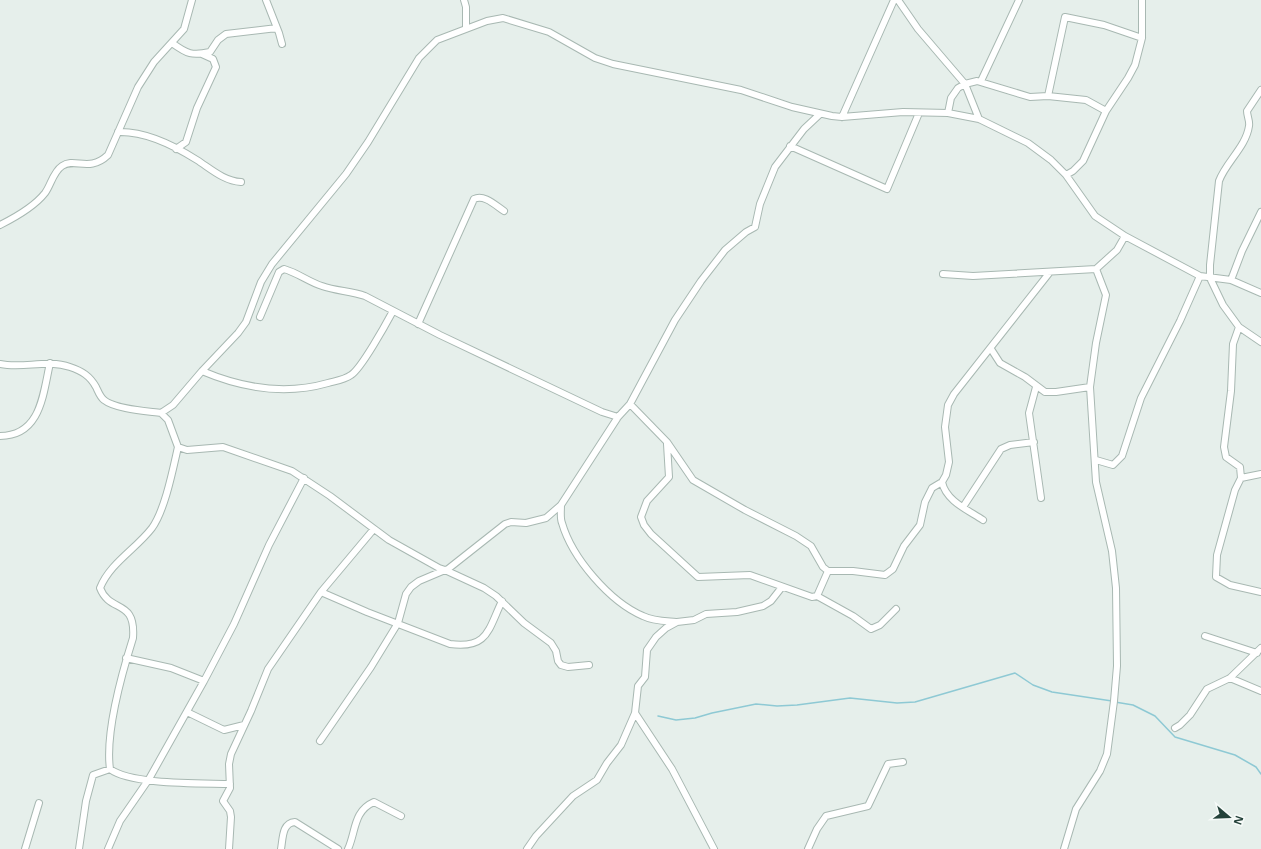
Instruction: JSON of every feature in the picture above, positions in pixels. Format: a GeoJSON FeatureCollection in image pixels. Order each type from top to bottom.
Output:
{"type":"FeatureCollection","features":[{"type":"Feature","properties":{"kind":"street"},"geometry":{"type":"LineString","coordinates":[[0,225],[36,202],[46,192],[61,166],[66,164],[91,165],[102,160],[108,154],[138,87],[154,62],[184,29],[192,0]]}},
{"type":"Feature","properties":{"kind":"street"},"geometry":{"type":"LineString","coordinates":[[266,0],[282,44]]}},
{"type":"Feature","properties":{"kind":"street"},"geometry":{"type":"LineString","coordinates":[[464,0],[466,7],[466,29]]}},
{"type":"Feature","properties":{"kind":"street"},"geometry":{"type":"LineString","coordinates":[[842,117],[894,0]]}},
{"type":"Feature","properties":{"kind":"street"},"geometry":{"type":"LineString","coordinates":[[898,0],[918,29],[966,84],[979,119]]}},
{"type":"Feature","properties":{"kind":"street"},"geometry":{"type":"LineString","coordinates":[[981,81],[1019,0]]}},
{"type":"Feature","properties":{"kind":"street"},"geometry":{"type":"LineString","coordinates":[[1066,175],[1079,166],[1083,161],[1106,111],[1135,65],[1142,38],[1142,0]]}},
{"type":"Feature","properties":{"kind":"street"},"geometry":{"type":"LineString","coordinates":[[1048,96],[1065,17],[1104,25],[1142,38]]}},
{"type":"Feature","properties":{"kind":"street"},"geometry":{"type":"LineString","coordinates":[[161,413],[173,406],[246,322],[261,282],[272,264],[346,174],[368,142],[419,58],[437,40],[487,21],[503,18],[549,32],[595,58],[613,64],[741,90],[820,114],[842,117],[903,112],[948,112],[979,119],[1028,143],[1066,175],[1095,216],[1125,236],[1200,276],[1231,280],[1261,293]]}},
{"type":"Feature","properties":{"kind":"street"},"geometry":{"type":"LineString","coordinates":[[172,43],[191,55],[202,54],[210,52],[218,40],[226,34],[277,28]]}},
{"type":"Feature","properties":{"kind":"street"},"geometry":{"type":"LineString","coordinates":[[176,149],[186,142],[197,108],[216,67],[213,59],[202,54]]}},
{"type":"Feature","properties":{"kind":"street"},"geometry":{"type":"LineString","coordinates":[[948,112],[954,94],[966,84],[981,81],[1030,96],[1048,96],[1086,100],[1106,111]]}},
{"type":"Feature","properties":{"kind":"street"},"geometry":{"type":"LineString","coordinates":[[1261,90],[1247,111],[1249,124],[1245,138],[1222,173],[1219,181],[1212,236],[1210,278],[1223,305],[1239,327],[1261,342]]}},
{"type":"Feature","properties":{"kind":"street"},"geometry":{"type":"LineString","coordinates":[[790,146],[887,189],[900,162],[919,113]]}},
{"type":"Feature","properties":{"kind":"street"},"geometry":{"type":"LineString","coordinates":[[320,741],[371,667],[398,623],[406,594],[411,588],[419,581],[445,570],[490,538],[497,529],[505,524],[511,522],[526,523],[546,518],[561,505],[618,417],[630,404],[675,320],[701,281],[725,250],[746,232],[755,227],[770,176],[780,159],[804,130],[820,114]]}},
{"type":"Feature","properties":{"kind":"street"},"geometry":{"type":"LineString","coordinates":[[118,132],[136,133],[176,149],[227,180],[241,182]]}},
{"type":"Feature","properties":{"kind":"street"},"geometry":{"type":"LineString","coordinates":[[418,324],[474,199],[486,199],[504,210]]}},
{"type":"Feature","properties":{"kind":"street"},"geometry":{"type":"LineString","coordinates":[[1231,280],[1242,251],[1261,212]]}},
{"type":"Feature","properties":{"kind":"street"},"geometry":{"type":"LineString","coordinates":[[943,274],[973,276],[1096,270],[1110,257],[1125,236]]}},
{"type":"Feature","properties":{"kind":"street"},"geometry":{"type":"LineString","coordinates":[[260,317],[279,272],[284,269],[296,273],[320,286],[354,292],[365,296],[418,324],[596,409],[618,417]]}},
{"type":"Feature","properties":{"kind":"street"},"geometry":{"type":"LineString","coordinates":[[1064,849],[1076,809],[1104,763],[1114,701],[1117,666],[1116,588],[1112,551],[1096,482],[1096,460],[1090,387],[1096,343],[1106,295],[1096,270]]}},
{"type":"Feature","properties":{"kind":"street"},"geometry":{"type":"LineString","coordinates":[[983,520],[946,494],[942,482],[949,462],[945,427],[948,405],[954,394],[991,349],[1050,272]]}},
{"type":"Feature","properties":{"kind":"street"},"geometry":{"type":"LineString","coordinates":[[1096,460],[1113,464],[1122,456],[1140,398],[1177,326],[1200,276]]}},
{"type":"Feature","properties":{"kind":"street"},"geometry":{"type":"LineString","coordinates":[[202,371],[222,380],[269,389],[306,389],[341,380],[352,375],[361,364],[393,311]]}},
{"type":"Feature","properties":{"kind":"street"},"geometry":{"type":"LineString","coordinates":[[1239,327],[1233,344],[1231,391],[1224,447],[1226,457],[1240,467],[1241,478],[1234,490],[1217,555],[1216,577],[1230,585],[1261,592]]}},
{"type":"Feature","properties":{"kind":"street"},"geometry":{"type":"LineString","coordinates":[[991,349],[1000,363],[1025,377],[1044,392],[1090,387]]}},
{"type":"Feature","properties":{"kind":"street"},"geometry":{"type":"LineString","coordinates":[[0,436],[12,435],[22,430],[35,420],[44,391],[50,363]]}},
{"type":"Feature","properties":{"kind":"street"},"geometry":{"type":"LineString","coordinates":[[0,364],[8,366],[50,363],[69,367],[84,373],[93,381],[103,400],[112,404],[161,413],[168,420],[178,447],[159,515],[152,528],[109,572],[100,588],[102,594],[129,614],[132,619],[133,638],[126,658],[115,709],[108,755],[110,769],[116,774],[149,779],[230,784]]}},
{"type":"Feature","properties":{"kind":"street"},"geometry":{"type":"LineString","coordinates":[[1036,386],[1029,413],[1041,498]]}},
{"type":"Feature","properties":{"kind":"street"},"geometry":{"type":"LineString","coordinates":[[630,404],[667,442],[693,480],[745,510],[800,538],[811,546],[823,567],[828,571],[854,571],[880,576],[889,573],[904,546],[920,525],[926,502],[932,488],[942,482]]}},
{"type":"Feature","properties":{"kind":"street"},"geometry":{"type":"LineString","coordinates":[[667,442],[669,477],[647,501],[641,517],[644,525],[698,577],[743,574],[750,575],[812,597],[817,596],[871,629],[880,625],[896,610]]}},
{"type":"Feature","properties":{"kind":"street"},"geometry":{"type":"LineString","coordinates":[[963,507],[1001,449],[1010,445],[1034,442]]}},
{"type":"Feature","properties":{"kind":"street"},"geometry":{"type":"LineString","coordinates":[[178,447],[187,450],[223,447],[292,471],[304,478],[389,540],[445,570],[484,588],[502,601],[524,623],[551,643],[556,651],[558,661],[562,664],[568,667],[589,665]]}},
{"type":"Feature","properties":{"kind":"street"},"geometry":{"type":"LineString","coordinates":[[1241,478],[1261,474]]}},
{"type":"Feature","properties":{"kind":"street"},"geometry":{"type":"LineString","coordinates":[[108,849],[120,821],[149,779],[204,681],[234,624],[269,545],[304,478]]}},
{"type":"Feature","properties":{"kind":"street"},"geometry":{"type":"LineString","coordinates":[[561,505],[561,519],[568,539],[582,563],[617,600],[643,616],[677,622],[694,620],[706,614],[754,609],[771,601],[782,587]]}},
{"type":"Feature","properties":{"kind":"street"},"geometry":{"type":"LineString","coordinates":[[230,849],[230,811],[223,801],[230,784],[229,764],[231,754],[268,669],[321,592],[374,530]]}},
{"type":"Feature","properties":{"kind":"street"},"geometry":{"type":"LineString","coordinates":[[817,596],[828,571]]}},
{"type":"Feature","properties":{"kind":"street"},"geometry":{"type":"LineString","coordinates":[[321,592],[366,612],[450,644],[472,645],[480,642],[486,634],[502,601]]}},
{"type":"Feature","properties":{"kind":"street"},"geometry":{"type":"LineString","coordinates":[[528,849],[536,836],[573,796],[592,786],[597,780],[627,734],[635,713],[638,686],[645,677],[647,650],[661,633],[677,622]]}},
{"type":"Feature","properties":{"kind":"street"},"geometry":{"type":"LineString","coordinates":[[1205,636],[1259,651]]}},
{"type":"Feature","properties":{"kind":"street"},"geometry":{"type":"LineString","coordinates":[[1175,728],[1190,715],[1207,689],[1230,678],[1259,651]]}},
{"type":"Feature","properties":{"kind":"street"},"geometry":{"type":"LineString","coordinates":[[126,658],[171,668],[204,681]]}},
{"type":"Feature","properties":{"kind":"street"},"geometry":{"type":"LineString","coordinates":[[1230,678],[1261,691]]}},
{"type":"Feature","properties":{"kind":"street"},"geometry":{"type":"LineString","coordinates":[[187,712],[224,730],[244,725]]}},
{"type":"Feature","properties":{"kind":"street"},"geometry":{"type":"LineString","coordinates":[[635,713],[672,769],[714,849]]}},
{"type":"Feature","properties":{"kind":"street"},"geometry":{"type":"LineString","coordinates":[[808,849],[817,829],[826,816],[868,806],[888,764],[903,762]]}},
{"type":"Feature","properties":{"kind":"street"},"geometry":{"type":"LineString","coordinates":[[79,849],[90,782],[93,775],[110,769]]}},
{"type":"Feature","properties":{"kind":"street"},"geometry":{"type":"LineString","coordinates":[[348,849],[355,821],[370,804],[374,802],[380,804],[400,816]]}},
{"type":"Feature","properties":{"kind":"street"},"geometry":{"type":"LineString","coordinates":[[25,849],[39,803]]}},
{"type":"Feature","properties":{"kind":"street"},"geometry":{"type":"LineString","coordinates":[[281,849],[286,826],[290,823],[296,822],[338,849]]}},
{"type":"Feature","properties":{"kind":"waterway"},"geometry":{"type":"LineString","coordinates":[[658,716],[676,720],[695,718],[756,704],[777,706],[797,705],[850,698],[897,703],[915,702],[1015,673],[1033,685],[1052,692],[1112,701]]}},
{"type":"Feature","properties":{"kind":"waterway"},"geometry":{"type":"LineString","coordinates":[[1115,702],[1133,705],[1155,716],[1175,737],[1235,755],[1256,767],[1261,774]]}}]}
